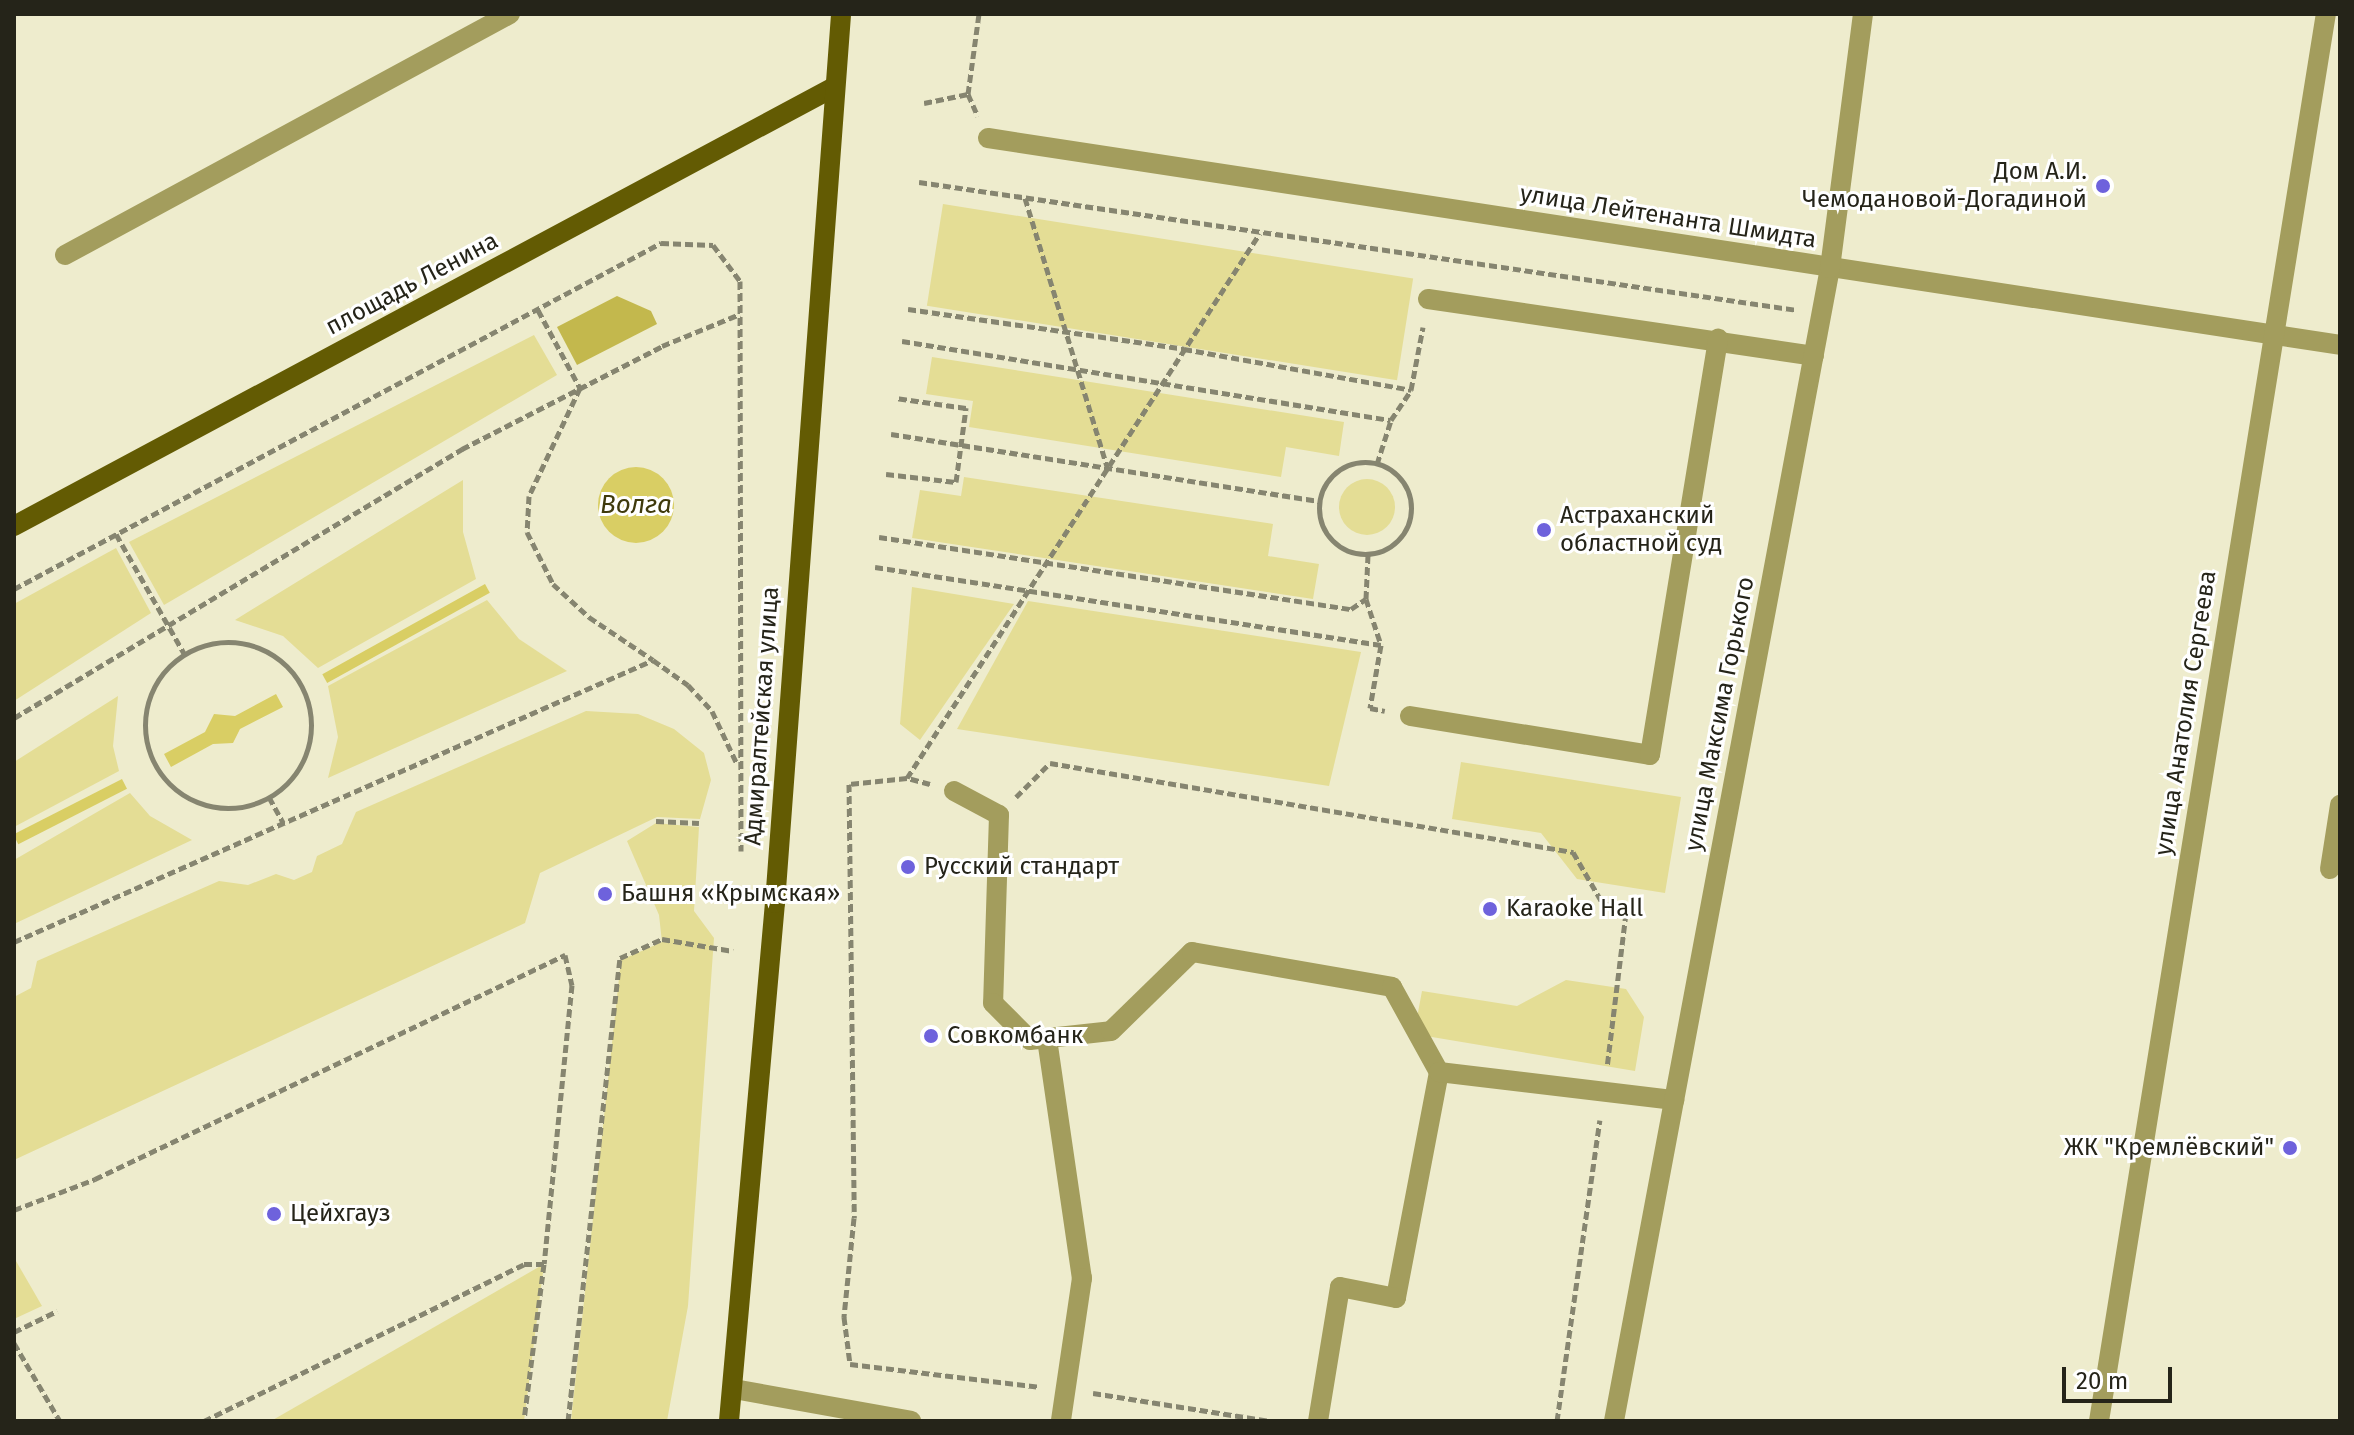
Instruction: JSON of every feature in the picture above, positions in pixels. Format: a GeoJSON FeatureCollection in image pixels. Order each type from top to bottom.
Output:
{"type":"FeatureCollection","features":[{"type":"Feature","properties":{"kind":"main road","name":"Адмиралтейская улица"},"geometry":{"type":"LineString","coordinates":[[729,1421],[734,1389],[841,14]]}},
{"type":"Feature","properties":{"kind":"main road","name":"площадь Ленина"},"geometry":{"type":"LineString","coordinates":[[14,526],[834,87]]}},
{"type":"Feature","properties":{"kind":"street"},"geometry":{"type":"LineString","coordinates":[[65,255],[510,14]]}},
{"type":"Feature","properties":{"kind":"street","name":"улица Максима Горького"},"geometry":{"type":"LineString","coordinates":[[1614,1421],[1830,268],[1863,14]]}},
{"type":"Feature","properties":{"kind":"street","name":"улица Анатолия Сергеева"},"geometry":{"type":"LineString","coordinates":[[2099,1421],[2326,14]]}},
{"type":"Feature","properties":{"kind":"street","name":"улица Лейтенанта Шмидта"},"geometry":{"type":"LineString","coordinates":[[988,138],[2340,345]]}},
{"type":"Feature","properties":{"kind":"street"},"geometry":{"type":"LineString","coordinates":[[1428,299],[1718,339],[1814,356]]}},
{"type":"Feature","properties":{"kind":"street"},"geometry":{"type":"LineString","coordinates":[[1410,716],[1650,755],[1718,339]]}},
{"type":"Feature","properties":{"kind":"street"},"geometry":{"type":"LineString","coordinates":[[954,791],[999,815],[993,1003],[1030,1040],[1111,1031],[1192,952],[1392,987],[1439,1072],[1396,1298],[1340,1287],[1318,1421]]}},
{"type":"Feature","properties":{"kind":"street"},"geometry":{"type":"LineString","coordinates":[[2330,869],[2340,805]]}},
{"type":"Feature","properties":{"kind":"street"},"geometry":{"type":"LineString","coordinates":[[1047,1039],[1082,1278],[1061,1421]]}},
{"type":"Feature","properties":{"kind":"street"},"geometry":{"type":"LineString","coordinates":[[1439,1072],[1674,1100]]}},
{"type":"Feature","properties":{"kind":"street"},"geometry":{"type":"LineString","coordinates":[[734,1389],[911,1421]]}},
{"type":"Feature","properties":{"kind":"path"},"geometry":{"type":"LineString","coordinates":[[924,103],[968,94],[979,14]]}},
{"type":"Feature","properties":{"kind":"path"},"geometry":{"type":"LineString","coordinates":[[919,182],[1822,313]]}},
{"type":"Feature","properties":{"kind":"path"},"geometry":{"type":"LineString","coordinates":[[1025,198],[1108,468]]}},
{"type":"Feature","properties":{"kind":"path"},"geometry":{"type":"LineString","coordinates":[[1260,233],[907,778],[849,784],[854,1218],[844,1317],[850,1364],[1270,1421]]}},
{"type":"Feature","properties":{"kind":"path"},"geometry":{"type":"LineString","coordinates":[[14,589],[661,243],[713,245],[740,281],[741,851]]}},
{"type":"Feature","properties":{"kind":"path"},"geometry":{"type":"LineString","coordinates":[[1377,464],[1391,420],[1411,390],[1428,299]]}},
{"type":"Feature","properties":{"kind":"path"},"geometry":{"type":"LineString","coordinates":[[908,309],[1184,349],[1411,390]]}},
{"type":"Feature","properties":{"kind":"path"},"geometry":{"type":"LineString","coordinates":[[538,310],[580,388]]}},
{"type":"Feature","properties":{"kind":"path"},"geometry":{"type":"LineString","coordinates":[[14,718],[462,449],[662,346],[740,314]]}},
{"type":"Feature","properties":{"kind":"path"},"geometry":{"type":"LineString","coordinates":[[902,341],[1391,420]]}},
{"type":"Feature","properties":{"kind":"path"},"geometry":{"type":"LineString","coordinates":[[580,388],[529,496],[527,532],[553,584],[589,617],[688,685],[712,711],[739,767]]}},
{"type":"Feature","properties":{"kind":"path"},"geometry":{"type":"LineString","coordinates":[[886,474],[956,482],[962,445],[966,408],[896,398]]}},
{"type":"Feature","properties":{"kind":"path"},"geometry":{"type":"LineString","coordinates":[[891,434],[1319,501]]}},
{"type":"Feature","properties":{"kind":"path"},"geometry":{"type":"LineString","coordinates":[[1356,462],[1377,464],[1407,487],[1411,516],[1396,543],[1368,555],[1338,546],[1327,534],[1319,501],[1330,477],[1342,468],[1356,462]]}},
{"type":"Feature","properties":{"kind":"path"},"geometry":{"type":"LineString","coordinates":[[116,534],[184,653]]}},
{"type":"Feature","properties":{"kind":"path"},"geometry":{"type":"LineString","coordinates":[[879,537],[1351,609],[1366,599]]}},
{"type":"Feature","properties":{"kind":"path"},"geometry":{"type":"LineString","coordinates":[[1368,555],[1366,599],[1381,645],[1370,708],[1410,716]]}},
{"type":"Feature","properties":{"kind":"path"},"geometry":{"type":"LineString","coordinates":[[875,567],[1381,645]]}},
{"type":"Feature","properties":{"kind":"path"},"geometry":{"type":"LineString","coordinates":[[236,641],[274,656],[302,684],[311,711],[311,739],[301,766],[269,797],[232,808],[204,805],[179,793],[159,773],[148,748],[144,721],[150,695],[164,671],[184,653],[209,643],[236,641]]}},
{"type":"Feature","properties":{"kind":"path"},"geometry":{"type":"LineString","coordinates":[[14,942],[653,660]]}},
{"type":"Feature","properties":{"kind":"path"},"geometry":{"type":"LineString","coordinates":[[999,815],[1050,763],[1573,852],[1602,902],[1626,913],[1557,1421]]}},
{"type":"Feature","properties":{"kind":"path"},"geometry":{"type":"LineString","coordinates":[[269,797],[283,822]]}},
{"type":"Feature","properties":{"kind":"path"},"geometry":{"type":"LineString","coordinates":[[656,821],[699,823]]}},
{"type":"Feature","properties":{"kind":"path"},"geometry":{"type":"LineString","coordinates":[[568,1421],[620,958],[662,939],[733,951]]}},
{"type":"Feature","properties":{"kind":"path"},"geometry":{"type":"LineString","coordinates":[[14,1210],[95,1179],[565,955],[572,985],[544,1264],[524,1421]]}},
{"type":"Feature","properties":{"kind":"path"},"geometry":{"type":"LineString","coordinates":[[204,1421],[524,1264],[544,1264]]}},
{"type":"Feature","properties":{"kind":"path"},"geometry":{"type":"LineString","coordinates":[[14,1332],[57,1311]]}},
{"type":"Feature","properties":{"kind":"path"},"geometry":{"type":"LineString","coordinates":[[14,1343],[60,1421]]}},
{"type":"Feature","properties":{"kind":"shaded area"},"geometry":{"type":"Polygon","coordinates":[[[943,204],[1413,278],[1397,380],[927,306],[943,204]]]}},
{"type":"Feature","properties":{"kind":"shaded area"},"geometry":{"type":"Polygon","coordinates":[[[617,296],[651,311],[657,324],[577,365],[557,327],[617,296]]]}},
{"type":"Feature","properties":{"kind":"shaded area"},"geometry":{"type":"Polygon","coordinates":[[[534,335],[557,375],[164,605],[129,542],[534,335]]]}},
{"type":"Feature","properties":{"kind":"shaded area"},"geometry":{"type":"Polygon","coordinates":[[[932,357],[1344,422],[1339,456],[1286,447],[1281,477],[969,427],[973,401],[926,394],[932,357]]]}},
{"type":"Feature","properties":{"kind":"shaded area"},"geometry":{"type":"Polygon","coordinates":[[[964,477],[1273,524],[1268,556],[1319,564],[1313,599],[912,538],[920,490],[961,496],[964,477]]]}},
{"type":"Feature","properties":{"kind":"shaded area"},"geometry":{"type":"Polygon","coordinates":[[[1367,479],[1387,487],[1395,507],[1387,527],[1367,535],[1347,527],[1339,507],[1347,487],[1367,479]]]}},
{"type":"Feature","properties":{"kind":"shaded area"},"geometry":{"type":"Polygon","coordinates":[[[463,480],[463,532],[476,579],[318,668],[283,636],[235,620],[463,480]]]}},
{"type":"Feature","properties":{"kind":"shaded area"},"geometry":{"type":"Polygon","coordinates":[[[116,548],[151,613],[14,701],[14,604],[116,548]]]}},
{"type":"Feature","properties":{"kind":"shaded area"},"geometry":{"type":"Polygon","coordinates":[[[912,587],[1014,604],[920,740],[900,724],[912,587]]]}},
{"type":"Feature","properties":{"kind":"shaded area"},"geometry":{"type":"Polygon","coordinates":[[[487,600],[519,639],[567,671],[328,778],[338,737],[328,686],[487,600]]]}},
{"type":"Feature","properties":{"kind":"shaded area"},"geometry":{"type":"Polygon","coordinates":[[[1028,601],[1361,652],[1329,786],[957,729],[1028,601]]]}},
{"type":"Feature","properties":{"kind":"shaded area"},"geometry":{"type":"Polygon","coordinates":[[[118,696],[113,746],[119,771],[14,827],[14,762],[118,696]]]}},
{"type":"Feature","properties":{"kind":"shaded area"},"geometry":{"type":"Polygon","coordinates":[[[586,711],[638,714],[674,729],[704,753],[711,780],[700,819],[657,817],[540,873],[525,923],[14,1160],[14,997],[31,988],[37,961],[219,881],[248,885],[276,874],[294,880],[312,872],[317,856],[342,844],[356,812],[586,711]]]}},
{"type":"Feature","properties":{"kind":"shaded area"},"geometry":{"type":"Polygon","coordinates":[[[1461,762],[1681,797],[1665,893],[1577,879],[1541,833],[1452,819],[1461,762]]]}},
{"type":"Feature","properties":{"kind":"shaded area"},"geometry":{"type":"Polygon","coordinates":[[[130,793],[150,816],[192,840],[14,924],[14,860],[130,793]]]}},
{"type":"Feature","properties":{"kind":"shaded area"},"geometry":{"type":"Polygon","coordinates":[[[656,823],[699,827],[694,911],[714,938],[688,1306],[667,1421],[571,1421],[621,960],[662,942],[659,915],[627,841],[656,823]]]}},
{"type":"Feature","properties":{"kind":"shaded area"},"geometry":{"type":"Polygon","coordinates":[[[1566,980],[1626,989],[1644,1017],[1635,1071],[1414,1034],[1422,991],[1517,1006],[1566,980]]]}},
{"type":"Feature","properties":{"kind":"shaded area"},"geometry":{"type":"Polygon","coordinates":[[[14,1262],[42,1306],[14,1319],[14,1262]]]}},
{"type":"Feature","properties":{"kind":"shaded area"},"geometry":{"type":"Polygon","coordinates":[[[544,1264],[524,1421],[271,1421],[544,1264]]]}},
{"type":"Feature","properties":{"kind":"water","name":"Волга"},"geometry":{"type":"Polygon","coordinates":[[[636,467],[651,470],[663,478],[671,490],[674,505],[671,520],[663,532],[651,540],[636,543],[621,540],[609,532],[601,520],[598,505],[601,490],[609,478],[621,470],[636,467]]]}},
{"type":"Feature","properties":{"kind":"water"},"geometry":{"type":"Polygon","coordinates":[[[485,584],[490,593],[327,683],[322,674],[485,584]]]}},
{"type":"Feature","properties":{"kind":"water"},"geometry":{"type":"Polygon","coordinates":[[[276,694],[283,707],[240,729],[233,743],[213,744],[171,767],[164,754],[205,732],[214,714],[235,716],[276,694]]]}},
{"type":"Feature","properties":{"kind":"water"},"geometry":{"type":"Polygon","coordinates":[[[122,779],[127,789],[18,844],[14,834],[122,779]]]}},
{"type":"Feature","properties":{"kind":"place","name":"Дом А.И. Чемодановой-Догадиной"},"geometry":{"type":"Point","coordinates":[2103,186]}},
{"type":"Feature","properties":{"kind":"place","name":"Астраханский областной суд"},"geometry":{"type":"Point","coordinates":[1544,530]}},
{"type":"Feature","properties":{"kind":"place","name":"Русский стандарт"},"geometry":{"type":"Point","coordinates":[908,867]}},
{"type":"Feature","properties":{"kind":"place","name":"Башня «Крымская»"},"geometry":{"type":"Point","coordinates":[605,894]}},
{"type":"Feature","properties":{"kind":"place","name":"Karaoke Hall"},"geometry":{"type":"Point","coordinates":[1490,909]}},
{"type":"Feature","properties":{"kind":"place","name":"Совкомбанк"},"geometry":{"type":"Point","coordinates":[931,1036]}},
{"type":"Feature","properties":{"kind":"place","name":"ЖК \"Кремлёвский\""},"geometry":{"type":"Point","coordinates":[2290,1148]}},
{"type":"Feature","properties":{"kind":"place","name":"Цейхгауз"},"geometry":{"type":"Point","coordinates":[274,1214]}}]}
